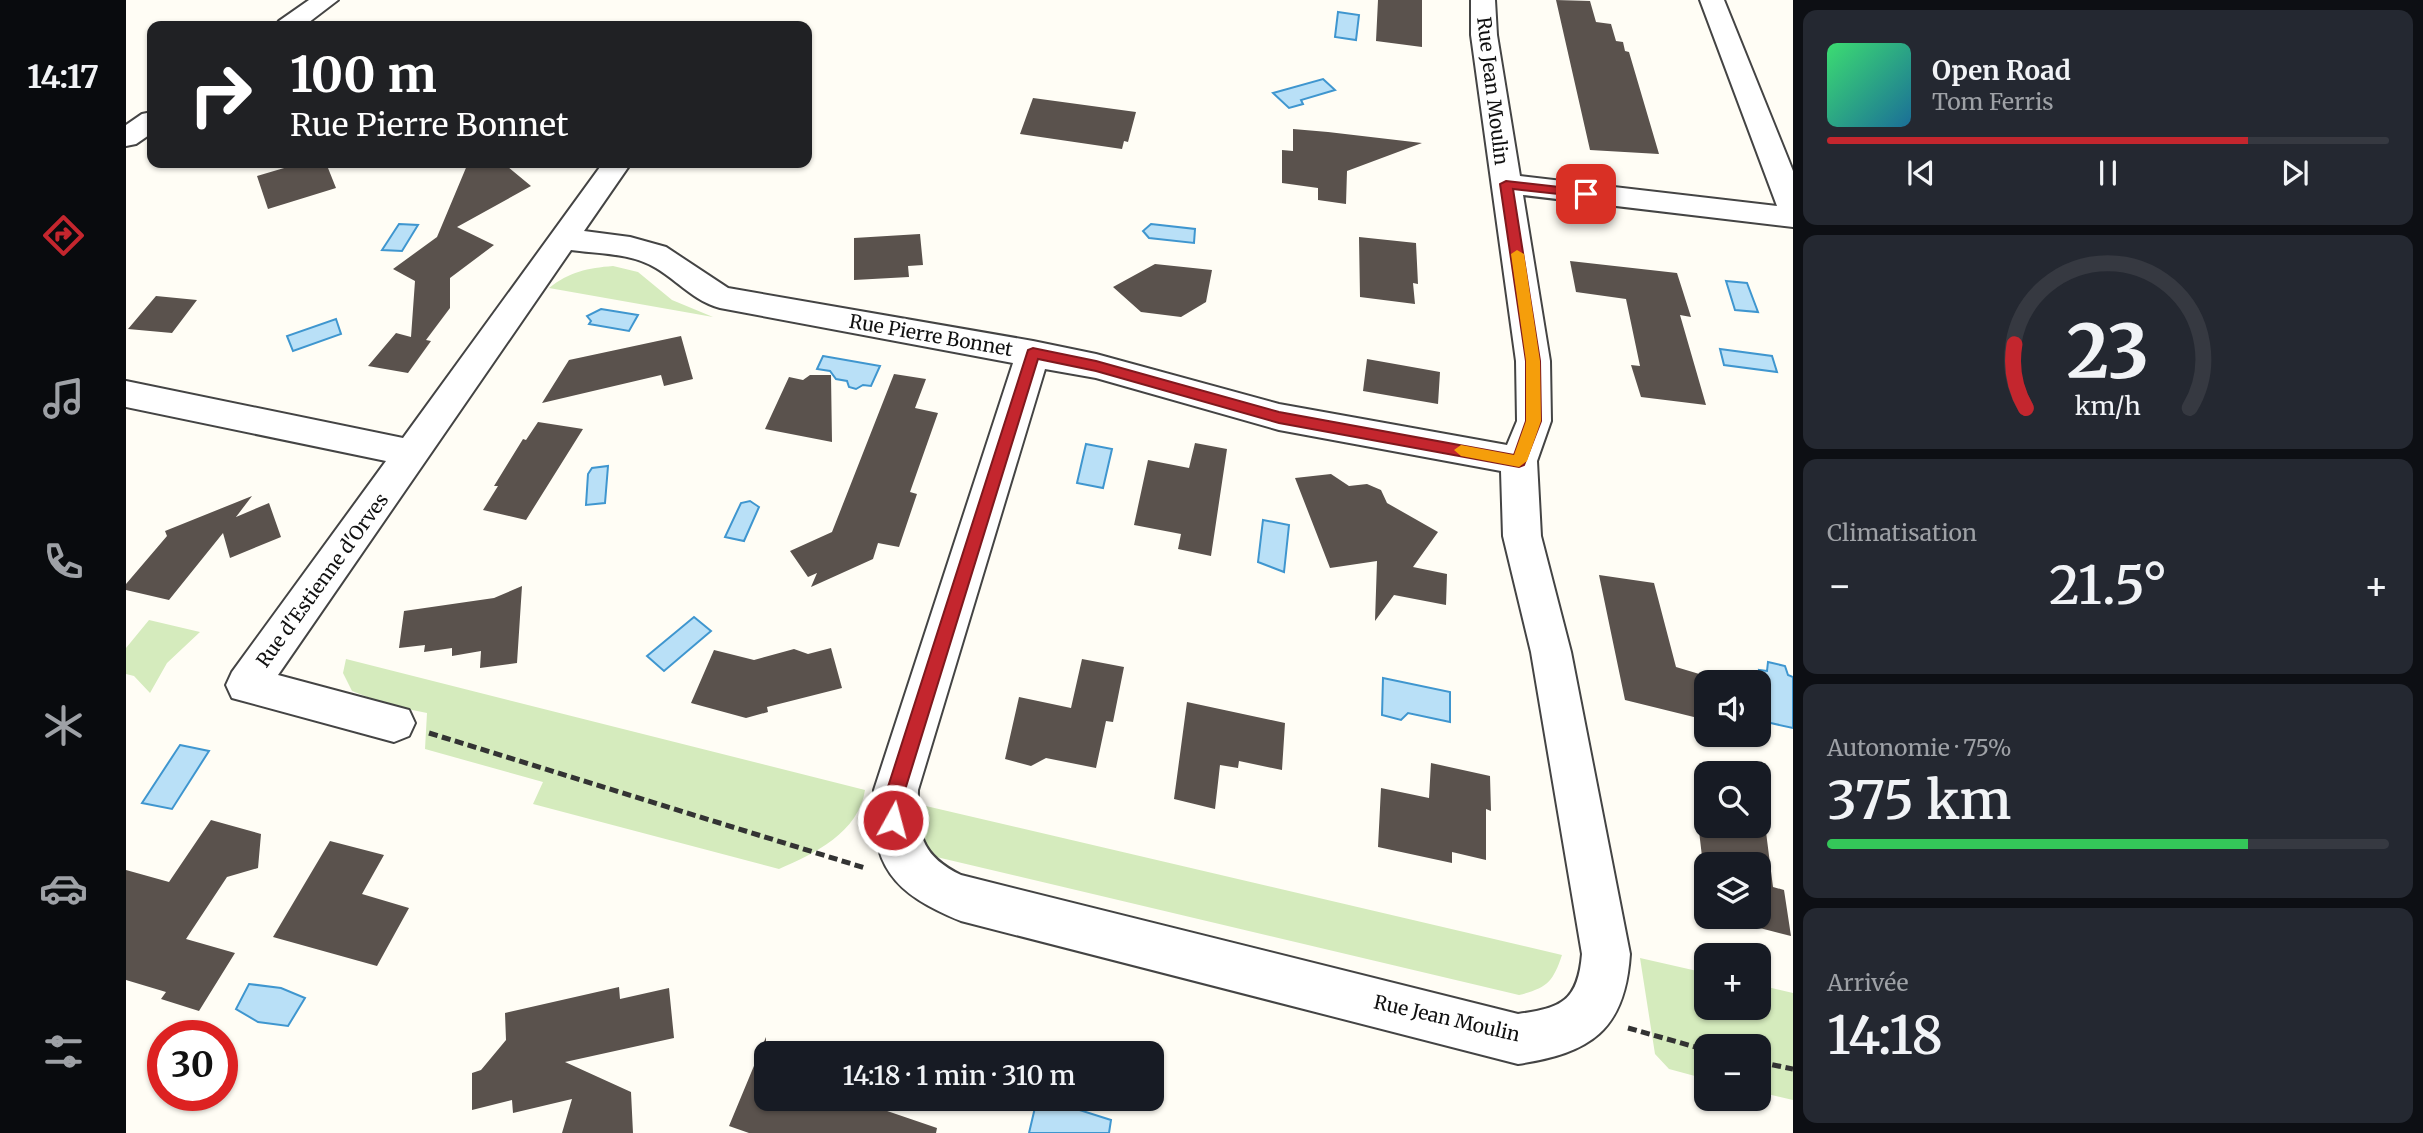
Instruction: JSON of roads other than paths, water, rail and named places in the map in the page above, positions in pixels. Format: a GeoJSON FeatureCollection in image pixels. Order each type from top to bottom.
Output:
{"type":"FeatureCollection","features":[{"type":"Feature","properties":{"kind":"street"},"geometry":{"type":"LineString","coordinates":[[295,21],[326,0]]}},
{"type":"Feature","properties":{"kind":"street","name":"Rue Jean Moulin"},"geometry":{"type":"LineString","coordinates":[[1033,353],[896,790],[893,820],[900,847],[915,871],[936,889],[961,898],[1518,1039],[1565,1030],[1588,1016],[1600,995],[1606,974],[1606,954],[1550,652],[1522,536],[1519,461],[1534,421],[1533,361],[1484,35],[1483,0]]}},
{"type":"Feature","properties":{"kind":"street"},"geometry":{"type":"LineString","coordinates":[[1712,0],[1793,208]]}},
{"type":"Feature","properties":{"kind":"street"},"geometry":{"type":"LineString","coordinates":[[126,138],[147,123]]}},
{"type":"Feature","properties":{"kind":"street"},"geometry":{"type":"LineString","coordinates":[[565,239],[614,168]]}},
{"type":"Feature","properties":{"kind":"street"},"geometry":{"type":"LineString","coordinates":[[1506,184],[1793,217]]}},
{"type":"Feature","properties":{"kind":"street","name":"Rue Pierre Bonnet"},"geometry":{"type":"LineString","coordinates":[[565,239],[641,250],[666,260],[699,287],[720,297],[1033,353],[1096,366],[1279,417],[1519,461]]}},
{"type":"Feature","properties":{"kind":"street","name":"Rue d'Estienne d'Orves"},"geometry":{"type":"LineString","coordinates":[[394,723],[247,685],[565,239]]}},
{"type":"Feature","properties":{"kind":"street"},"geometry":{"type":"LineString","coordinates":[[126,394],[412,453]]}},
{"type":"Feature","properties":{"kind":"water"},"geometry":{"type":"Polygon","coordinates":[[[1338,12],[1359,15],[1356,40],[1335,37],[1338,12]]]}},
{"type":"Feature","properties":{"kind":"water"},"geometry":{"type":"Polygon","coordinates":[[[1323,79],[1335,90],[1301,100],[1303,104],[1289,108],[1273,93],[1323,79]]]}},
{"type":"Feature","properties":{"kind":"water"},"geometry":{"type":"Polygon","coordinates":[[[399,224],[418,225],[402,251],[382,250],[399,224]]]}},
{"type":"Feature","properties":{"kind":"water"},"geometry":{"type":"Polygon","coordinates":[[[1151,224],[1195,229],[1194,243],[1149,238],[1143,231],[1151,224]]]}},
{"type":"Feature","properties":{"kind":"water"},"geometry":{"type":"Polygon","coordinates":[[[1726,281],[1747,283],[1758,312],[1735,310],[1726,281]]]}},
{"type":"Feature","properties":{"kind":"water"},"geometry":{"type":"Polygon","coordinates":[[[601,309],[638,315],[629,331],[589,324],[591,321],[587,316],[601,309]]]}},
{"type":"Feature","properties":{"kind":"water"},"geometry":{"type":"Polygon","coordinates":[[[336,319],[341,334],[293,351],[287,336],[336,319]]]}},
{"type":"Feature","properties":{"kind":"water"},"geometry":{"type":"Polygon","coordinates":[[[1720,349],[1772,356],[1777,372],[1724,365],[1720,349]]]}},
{"type":"Feature","properties":{"kind":"water"},"geometry":{"type":"Polygon","coordinates":[[[823,356],[880,366],[871,386],[863,385],[856,389],[849,387],[847,381],[836,379],[830,371],[817,369],[823,356]]]}},
{"type":"Feature","properties":{"kind":"water"},"geometry":{"type":"Polygon","coordinates":[[[1086,444],[1112,449],[1103,488],[1077,483],[1086,444]]]}},
{"type":"Feature","properties":{"kind":"water"},"geometry":{"type":"Polygon","coordinates":[[[608,466],[605,503],[586,505],[588,474],[592,468],[608,466]]]}},
{"type":"Feature","properties":{"kind":"water"},"geometry":{"type":"Polygon","coordinates":[[[750,501],[759,507],[744,541],[725,537],[741,503],[750,501]]]}},
{"type":"Feature","properties":{"kind":"water"},"geometry":{"type":"Polygon","coordinates":[[[1263,520],[1289,525],[1284,572],[1258,562],[1263,520]]]}},
{"type":"Feature","properties":{"kind":"water"},"geometry":{"type":"Polygon","coordinates":[[[694,617],[711,631],[664,671],[647,656],[694,617]]]}},
{"type":"Feature","properties":{"kind":"water"},"geometry":{"type":"Polygon","coordinates":[[[1768,662],[1785,666],[1788,675],[1793,677],[1793,728],[1771,723],[1771,670],[1767,670],[1768,662]]]}},
{"type":"Feature","properties":{"kind":"water"},"geometry":{"type":"Polygon","coordinates":[[[1383,678],[1450,692],[1450,722],[1408,713],[1401,720],[1382,715],[1383,678]]]}},
{"type":"Feature","properties":{"kind":"water"},"geometry":{"type":"Polygon","coordinates":[[[180,745],[209,751],[172,809],[142,803],[180,745]]]}},
{"type":"Feature","properties":{"kind":"water"},"geometry":{"type":"Polygon","coordinates":[[[249,984],[281,988],[305,998],[288,1026],[258,1022],[236,1009],[249,984]]]}},
{"type":"Feature","properties":{"kind":"water"},"geometry":{"type":"Polygon","coordinates":[[[1034,1111],[1083,1111],[1111,1120],[1109,1133],[1029,1133],[1034,1111]]]}}]}
